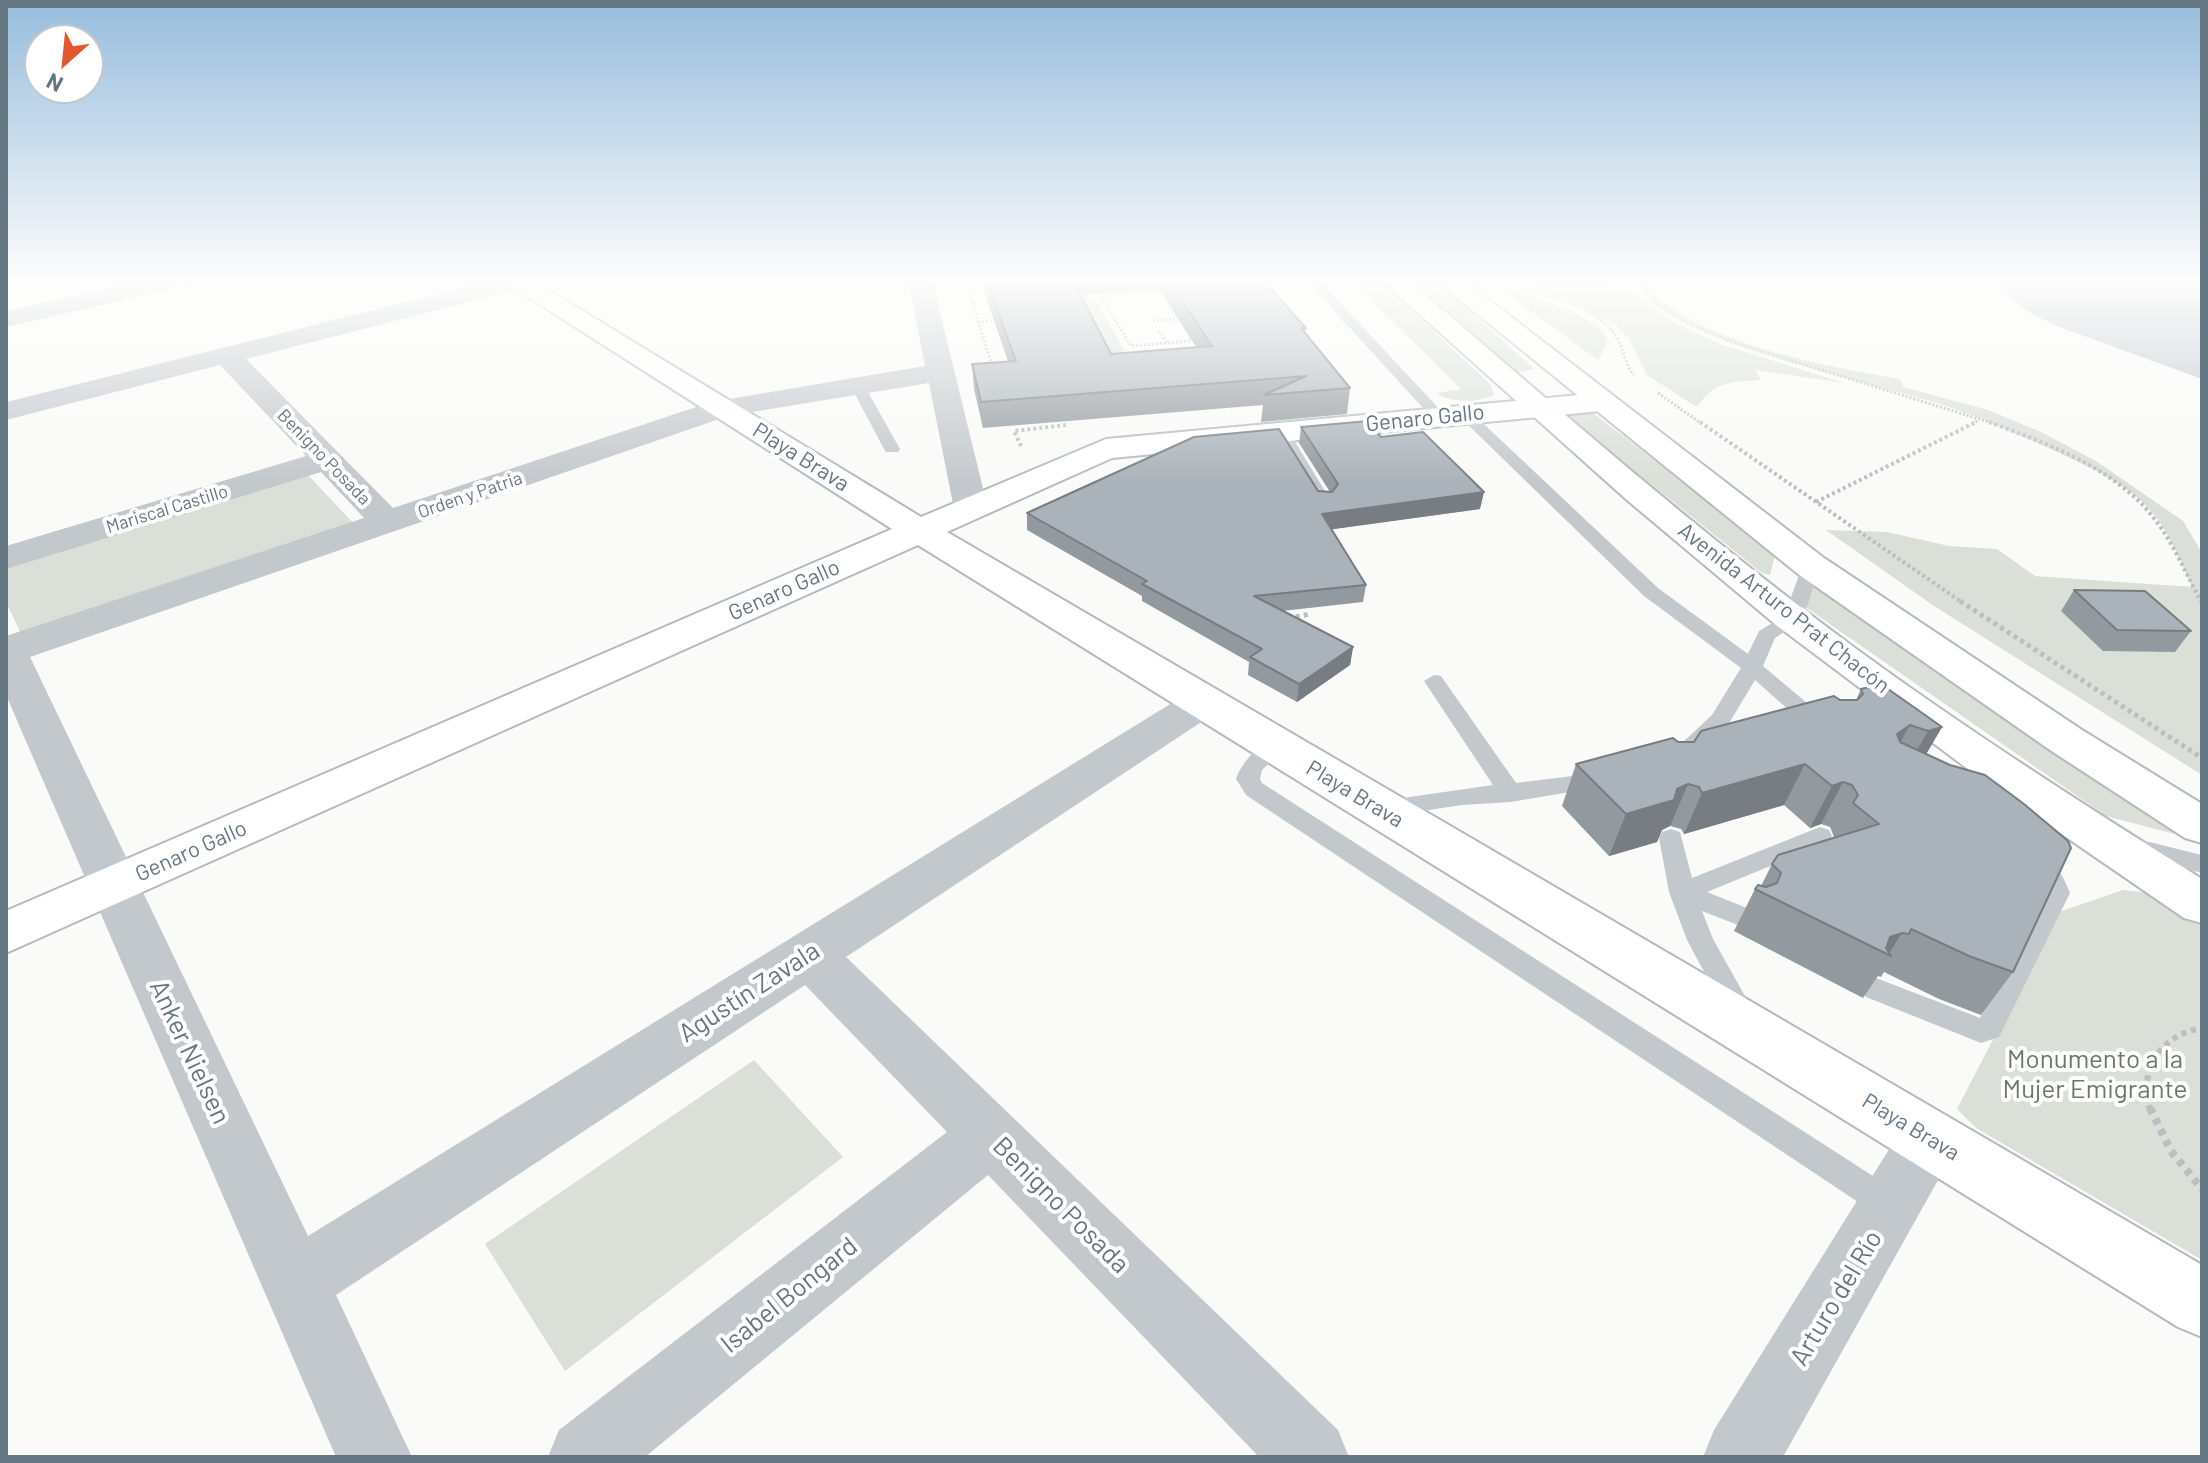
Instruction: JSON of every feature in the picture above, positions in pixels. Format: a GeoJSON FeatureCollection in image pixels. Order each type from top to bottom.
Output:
{"type":"FeatureCollection","features":[{"type":"Feature","properties":{"kind":"street"},"geometry":{"type":"LineString","coordinates":[[6,411],[261,347]]}},
{"type":"Feature","properties":{"kind":"street","name":"Playa Brava"},"geometry":{"type":"LineString","coordinates":[[626,347],[919,531],[2202,1303]]}},
{"type":"Feature","properties":{"kind":"street"},"geometry":{"type":"LineString","coordinates":[[935,347],[971,509]]}},
{"type":"Feature","properties":{"kind":"street","name":"Avenida Arturo Prat Chacón"},"geometry":{"type":"LineString","coordinates":[[1471,347],[1721,562],[1793,619],[1969,748],[2202,904]]}},
{"type":"Feature","properties":{"kind":"street"},"geometry":{"type":"LineString","coordinates":[[1532,347],[1811,566],[2066,740],[2202,826]]}},
{"type":"Feature","properties":{"kind":"street","name":"Benigno Posada"},"geometry":{"type":"LineString","coordinates":[[227,356],[388,523]]}},
{"type":"Feature","properties":{"kind":"street","name":"Orden y Patria"},"geometry":{"type":"LineString","coordinates":[[7,650],[722,408],[941,372]]}},
{"type":"Feature","properties":{"kind":"street","name":"Genaro Gallo"},"geometry":{"type":"LineString","coordinates":[[6,933],[1106,449],[1601,402]]}},
{"type":"Feature","properties":{"kind":"street","name":"Mariscal Castillo"},"geometry":{"type":"LineString","coordinates":[[6,558],[327,460]]}},
{"type":"Feature","properties":{"kind":"street","name":"Anker Nielsen"},"geometry":{"type":"LineString","coordinates":[[7,650],[374,1457]]}},
{"type":"Feature","properties":{"kind":"street","name":"Agustín Zavala"},"geometry":{"type":"LineString","coordinates":[[295,1282],[1203,702]]}},
{"type":"Feature","properties":{"kind":"street","name":"Benigno Posada"},"geometry":{"type":"LineString","coordinates":[[809,953],[849,997],[1311,1457]]}},
{"type":"Feature","properties":{"kind":"street","name":"Isabel Bongard"},"geometry":{"type":"LineString","coordinates":[[586,1457],[991,1135]]}},
{"type":"Feature","properties":{"kind":"street","name":"Arturo del Río"},"geometry":{"type":"LineString","coordinates":[[1741,1457],[1930,1139]]}},
{"type":"Feature","properties":{"kind":"lane"},"geometry":{"type":"LineString","coordinates":[[1381,347],[1452,416],[1651,592],[1752,667],[1828,733]]}},
{"type":"Feature","properties":{"kind":"lane"},"geometry":{"type":"LineString","coordinates":[[857,385],[892,449]]}},
{"type":"Feature","properties":{"kind":"lane"},"geometry":{"type":"LineString","coordinates":[[1281,432],[1324,502]]}},
{"type":"Feature","properties":{"kind":"lane"},"geometry":{"type":"LineString","coordinates":[[1672,764],[1720,720],[1752,667],[1766,635],[1793,619],[1811,566]]}},
{"type":"Feature","properties":{"kind":"lane"},"geometry":{"type":"LineString","coordinates":[[1434,681],[1511,794]]}},
{"type":"Feature","properties":{"kind":"lane"},"geometry":{"type":"LineString","coordinates":[[1276,746],[1252,767],[1248,779],[1254,789],[1891,1206]]}},
{"type":"Feature","properties":{"kind":"lane"},"geometry":{"type":"LineString","coordinates":[[1382,809],[1441,798],[1511,794],[1615,777]]}},
{"type":"Feature","properties":{"kind":"lane"},"geometry":{"type":"LineString","coordinates":[[2039,825],[2202,864]]}},
{"type":"Feature","properties":{"kind":"lane"},"geometry":{"type":"LineString","coordinates":[[1682,892],[1820,836]]}},
{"type":"Feature","properties":{"kind":"lane"},"geometry":{"type":"LineString","coordinates":[[1671,838],[1682,892],[1700,940],[1751,1032]]}},
{"type":"Feature","properties":{"kind":"lane"},"geometry":{"type":"LineString","coordinates":[[1876,989],[1981,1031],[1993,1025],[2057,893],[2051,877],[2012,841]]}},
{"type":"Feature","properties":{"kind":"lane"},"geometry":{"type":"LineString","coordinates":[[1682,892],[1743,917]]}},
{"type":"Feature","properties":{"kind":"path"},"geometry":{"type":"LineString","coordinates":[[986,347],[993,369]]}},
{"type":"Feature","properties":{"kind":"path"},"geometry":{"type":"LineString","coordinates":[[1132,347],[1135,354]]}},
{"type":"Feature","properties":{"kind":"path"},"geometry":{"type":"LineString","coordinates":[[1620,347],[1631,373],[1643,381]]}},
{"type":"Feature","properties":{"kind":"path"},"geometry":{"type":"LineString","coordinates":[[1745,347],[1950,407],[2087,465],[2133,495],[2156,517],[2202,603]]}},
{"type":"Feature","properties":{"kind":"path"},"geometry":{"type":"LineString","coordinates":[[1655,390],[1967,606],[2202,758]]}},
{"type":"Feature","properties":{"kind":"path"},"geometry":{"type":"LineString","coordinates":[[1816,502],[1980,420]]}},
{"type":"Feature","properties":{"kind":"path"},"geometry":{"type":"LineString","coordinates":[[1280,620],[1311,614],[1304,608]]}},
{"type":"Feature","properties":{"kind":"path"},"geometry":{"type":"LineString","coordinates":[[2202,1028],[2163,1045],[2147,1072],[2150,1111],[2173,1156],[2202,1189]]}},
{"type":"Feature","properties":{"kind":"green space"},"geometry":{"type":"Polygon","coordinates":[[[1093,347],[1122,347],[1125,352],[1096,354],[1093,347]]]}},
{"type":"Feature","properties":{"kind":"green space"},"geometry":{"type":"Polygon","coordinates":[[[1419,347],[1451,347],[1491,385],[1494,395],[1465,401],[1436,393],[1461,389],[1419,347]]]}},
{"type":"Feature","properties":{"kind":"green space"},"geometry":{"type":"Polygon","coordinates":[[[1483,347],[1510,347],[1534,369],[1520,372],[1507,369],[1483,347]]]}},
{"type":"Feature","properties":{"kind":"green space"},"geometry":{"type":"Polygon","coordinates":[[[1580,347],[1605,347],[1598,360],[1580,347]]]}},
{"type":"Feature","properties":{"kind":"green space"},"geometry":{"type":"Polygon","coordinates":[[[1633,347],[1730,347],[1844,383],[1755,370],[1761,380],[1733,382],[1718,387],[1695,406],[1647,375],[1633,347]]]}},
{"type":"Feature","properties":{"kind":"green space"},"geometry":{"type":"Polygon","coordinates":[[[1746,347],[1900,379],[1903,387],[1988,410],[2041,432],[2096,461],[2183,521],[2202,553],[2202,775],[1934,606],[1826,530],[1887,532],[1949,546],[1997,549],[2035,576],[2192,587],[2176,551],[2146,506],[2110,478],[1976,417],[1918,397],[1746,347]]]}},
{"type":"Feature","properties":{"kind":"green space"},"geometry":{"type":"Polygon","coordinates":[[[1593,413],[1772,550],[1775,555],[1770,575],[1762,573],[1566,416],[1593,413]]]}},
{"type":"Feature","properties":{"kind":"green space"},"geometry":{"type":"Polygon","coordinates":[[[307,474],[356,526],[23,638],[6,602],[6,567],[307,474]]]}},
{"type":"Feature","properties":{"kind":"green space"},"geometry":{"type":"Polygon","coordinates":[[[1810,579],[2194,839],[2106,816],[1801,604],[1810,579]]]}},
{"type":"Feature","properties":{"kind":"green space","name":"Monumento a la Mujer Emigrante"},"geometry":{"type":"Polygon","coordinates":[[[2123,890],[2149,893],[2202,923],[2202,1260],[1976,1128],[1957,1109],[2059,912],[2123,890]]]}},
{"type":"Feature","properties":{"kind":"green space"},"geometry":{"type":"Polygon","coordinates":[[[754,1060],[843,1157],[565,1371],[485,1244],[754,1060]]]}},
{"type":"Feature","properties":{"kind":"shaded area"},"geometry":{"type":"Polygon","coordinates":[[[2115,347],[2202,347],[2202,379],[2115,347]]]}},
{"type":"Feature","properties":{"kind":"building"},"geometry":{"type":"Polygon","coordinates":[[[1011,347],[1108,347],[1111,354],[1196,347],[1317,347],[1350,388],[1264,395],[1306,376],[981,402],[972,364],[1016,361],[1011,347]]]}},
{"type":"Feature","properties":{"kind":"building"},"geometry":{"type":"Polygon","coordinates":[[[1368,421],[1381,437],[1423,432],[1484,492],[1322,514],[1366,585],[1254,596],[1353,647],[1299,684],[1250,657],[1262,649],[1142,584],[1147,581],[1027,513],[1194,437],[1279,429],[1318,491],[1332,492],[1338,484],[1301,427],[1368,421]]]}},
{"type":"Feature","properties":{"kind":"building"},"geometry":{"type":"Polygon","coordinates":[[[2074,590],[2145,591],[2191,631],[2117,630],[2074,590]]]}},
{"type":"Feature","properties":{"kind":"building"},"geometry":{"type":"Polygon","coordinates":[[[1881,684],[1942,727],[1928,731],[1910,725],[1897,734],[1900,742],[1950,765],[1985,775],[2068,841],[2071,848],[2013,972],[1911,929],[1909,934],[1890,937],[1886,948],[1891,956],[1755,889],[1758,885],[1766,887],[1777,883],[1781,873],[1772,864],[1778,855],[1879,824],[1853,803],[1858,795],[1852,785],[1843,782],[1832,786],[1805,764],[1702,793],[1699,787],[1688,784],[1677,789],[1674,800],[1626,814],[1576,764],[1673,738],[1678,742],[1694,742],[1701,731],[1834,696],[1840,700],[1857,700],[1863,694],[1861,689],[1881,684]]]}}]}
